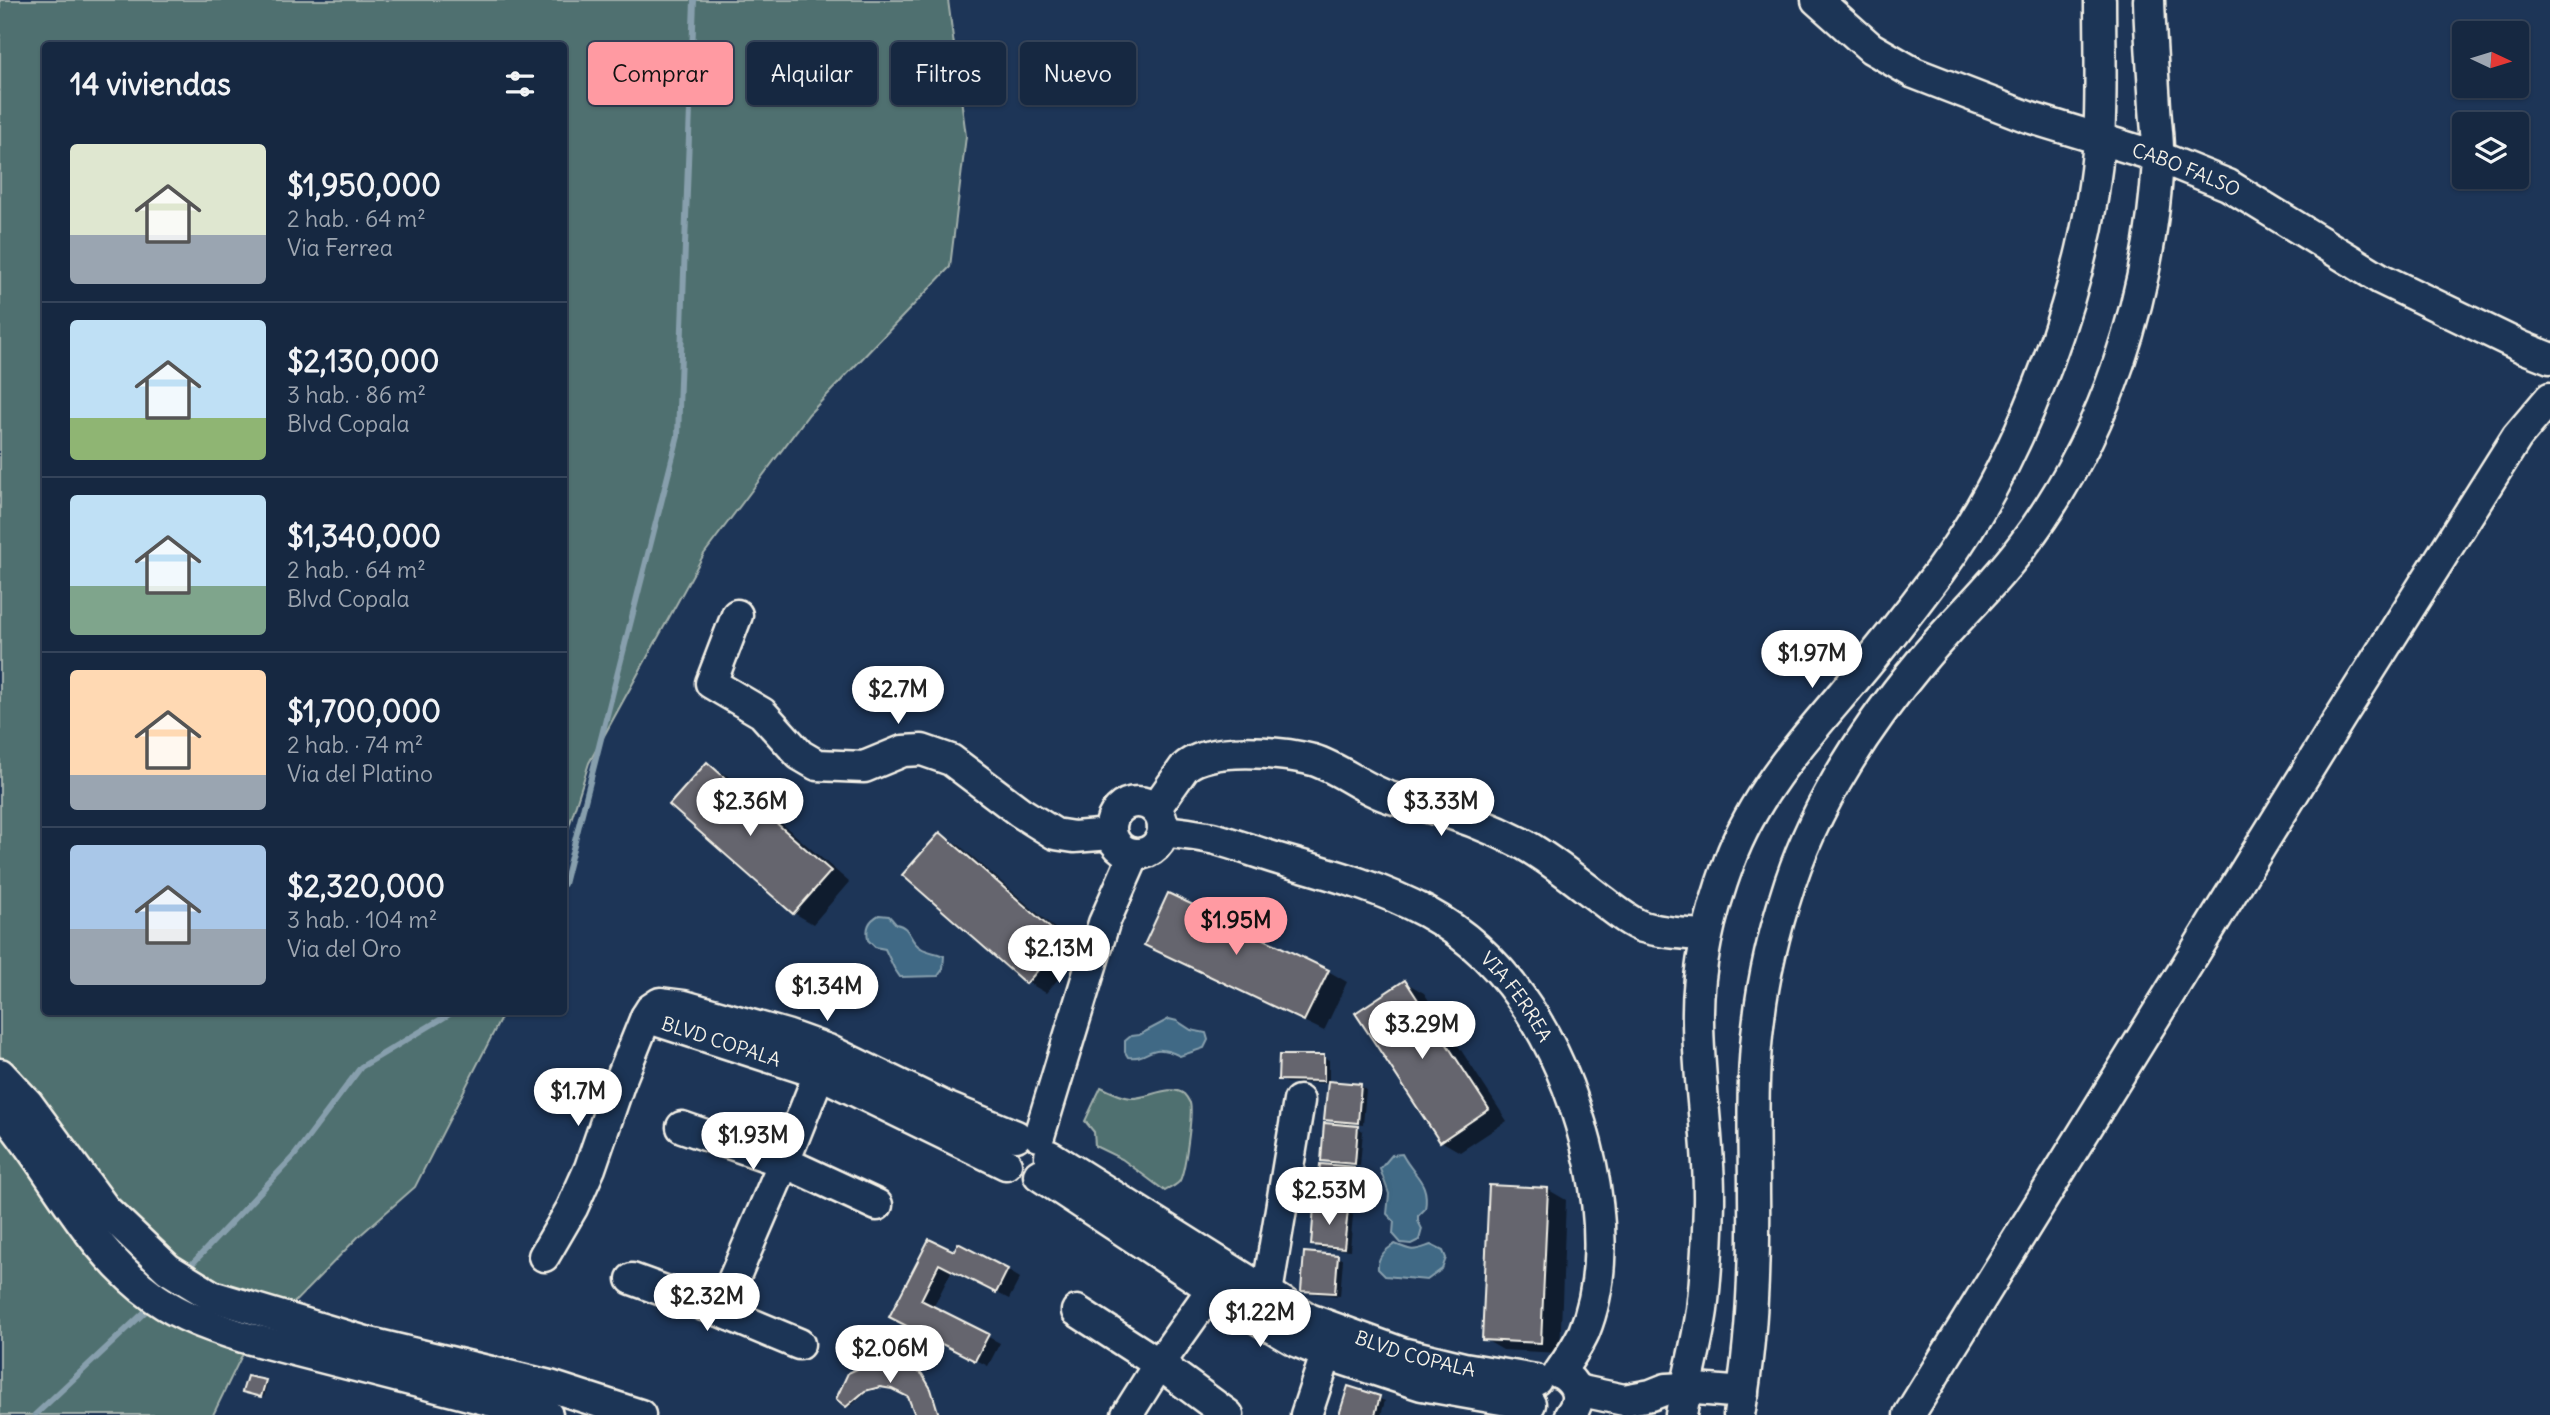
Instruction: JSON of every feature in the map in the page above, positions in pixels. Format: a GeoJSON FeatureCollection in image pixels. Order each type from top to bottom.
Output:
{"type":"FeatureCollection","features":[{"type":"Feature","properties":{"kind":"street","name":"CABO FALSO"},"geometry":{"type":"LineString","coordinates":[[1818,0],[1871,48],[1914,73],[2028,117],[2159,157],[2228,186],[2381,279],[2550,358]]}},
{"type":"Feature","properties":{"kind":"street"},"geometry":{"type":"LineString","coordinates":[[1683,1401],[1702,1312],[1709,1200],[1697,1017],[1707,935],[1730,858],[1772,780],[1806,734],[1841,696],[1940,570],[1981,506],[2022,425],[2047,366],[2084,239],[2099,138],[2099,0]]}},
{"type":"Feature","properties":{"kind":"street"},"geometry":{"type":"LineString","coordinates":[[1741,1404],[1751,1312],[1755,1200],[1754,1080],[1759,1016],[1790,883],[1813,824],[1880,713],[1924,658],[1975,604],[2024,545],[2065,484],[2120,363],[2133,317],[2150,233],[2159,157],[2148,0]]}},
{"type":"Feature","properties":{"kind":"street"},"geometry":{"type":"LineString","coordinates":[[1909,1415],[2348,705],[2517,437],[2550,398]]}},
{"type":"Feature","properties":{"kind":"street"},"geometry":{"type":"LineString","coordinates":[[737,615],[711,683],[762,713],[800,755],[817,765],[864,767],[903,751],[922,750],[951,760],[1020,812],[1055,834],[1074,837],[1111,834]]}},
{"type":"Feature","properties":{"kind":"street"},"geometry":{"type":"LineString","coordinates":[[1159,820],[1140,802],[1124,805],[1113,817],[1111,834],[1119,848],[1134,855],[1150,852],[1157,846],[1159,820],[1189,762],[1207,755],[1237,752],[1292,756],[1314,761],[1371,790],[1477,823],[1524,845],[1640,926],[1674,933],[1707,935]]}},
{"type":"Feature","properties":{"kind":"street","name":"VIA FERREA"},"geometry":{"type":"LineString","coordinates":[[1159,820],[1268,857],[1357,881],[1398,898],[1459,932],[1488,957],[1526,1003],[1569,1086],[1583,1129],[1599,1216],[1599,1250],[1591,1309],[1557,1401]]}},
{"type":"Feature","properties":{"kind":"street"},"geometry":{"type":"LineString","coordinates":[[1030,1153],[1104,923],[1134,855]]}},
{"type":"Feature","properties":{"kind":"street","name":"BLVD COPALA"},"geometry":{"type":"LineString","coordinates":[[544,1256],[572,1208],[590,1168],[646,1017],[824,1062],[1030,1153],[1219,1278],[1255,1317],[1296,1340],[1330,1342],[1422,1385],[1557,1401],[1624,1400],[1666,1390],[1683,1401],[1741,1404]]}},
{"type":"Feature","properties":{"kind":"street"},"geometry":{"type":"LineString","coordinates":[[720,1311],[785,1162],[824,1062]]}},
{"type":"Feature","properties":{"kind":"street"},"geometry":{"type":"LineString","coordinates":[[0,1074],[28,1104],[105,1209],[168,1269],[212,1296],[366,1342],[550,1386],[640,1415]]}},
{"type":"Feature","properties":{"kind":"street"},"geometry":{"type":"LineString","coordinates":[[1267,1293],[1299,1101]]}},
{"type":"Feature","properties":{"kind":"street"},"geometry":{"type":"LineString","coordinates":[[0,1108],[96,1240],[156,1299],[205,1325],[547,1415]]}},
{"type":"Feature","properties":{"kind":"street"},"geometry":{"type":"LineString","coordinates":[[682,1126],[785,1162],[877,1205]]}},
{"type":"Feature","properties":{"kind":"street"},"geometry":{"type":"LineString","coordinates":[[124,1270],[143,1247]]}},
{"type":"Feature","properties":{"kind":"street"},"geometry":{"type":"LineString","coordinates":[[1127,1415],[1219,1278]]}},
{"type":"Feature","properties":{"kind":"street","name":"BLVD COPALA"},"geometry":{"type":"LineString","coordinates":[[1219,1278],[1267,1293],[1309,1319],[1330,1342]]}},
{"type":"Feature","properties":{"kind":"street"},"geometry":{"type":"LineString","coordinates":[[632,1279],[799,1344]]}},
{"type":"Feature","properties":{"kind":"street"},"geometry":{"type":"LineString","coordinates":[[205,1325],[212,1296]]}},
{"type":"Feature","properties":{"kind":"street"},"geometry":{"type":"LineString","coordinates":[[1077,1311],[1159,1364],[1228,1415]]}},
{"type":"Feature","properties":{"kind":"street"},"geometry":{"type":"LineString","coordinates":[[1306,1415],[1330,1342]]}},
{"type":"Feature","properties":{"kind":"green space"},"geometry":{"type":"Polygon","coordinates":[[[0,0],[948,0],[954,42],[891,42],[891,105],[962,105],[966,136],[950,267],[809,414],[704,554],[589,763],[567,833],[567,42],[42,42],[42,1015],[502,1015],[415,1187],[358,1237],[241,1357],[213,1415],[0,1415],[0,0]]]}},
{"type":"Feature","properties":{"kind":"green space"},"geometry":{"type":"Polygon","coordinates":[[[1101,1087],[1131,1098],[1172,1090],[1185,1095],[1190,1103],[1190,1118],[1184,1168],[1179,1182],[1165,1191],[1122,1159],[1095,1146],[1094,1132],[1085,1121],[1101,1087]]]}},
{"type":"Feature","properties":{"kind":"water"},"geometry":{"type":"Polygon","coordinates":[[[879,915],[889,916],[896,924],[905,928],[921,948],[944,956],[943,969],[938,976],[900,977],[885,949],[875,947],[868,940],[869,925],[879,915]]]}},
{"type":"Feature","properties":{"kind":"water"},"geometry":{"type":"Polygon","coordinates":[[[1169,1019],[1191,1030],[1206,1033],[1208,1040],[1204,1048],[1180,1056],[1156,1050],[1141,1056],[1128,1057],[1125,1041],[1169,1019]]]}},
{"type":"Feature","properties":{"kind":"water"},"geometry":{"type":"Polygon","coordinates":[[[1402,1154],[1423,1185],[1426,1200],[1425,1209],[1418,1216],[1422,1229],[1419,1240],[1411,1244],[1401,1243],[1393,1234],[1394,1221],[1387,1214],[1389,1194],[1380,1169],[1392,1155],[1402,1154]]]}},
{"type":"Feature","properties":{"kind":"water"},"geometry":{"type":"Polygon","coordinates":[[[1395,1244],[1413,1250],[1431,1245],[1443,1251],[1446,1258],[1442,1269],[1427,1280],[1385,1276],[1378,1269],[1380,1257],[1395,1244]]]}},
{"type":"Feature","properties":{"kind":"building"},"geometry":{"type":"Polygon","coordinates":[[[707,762],[831,871],[793,914],[669,805],[707,762]]]}},
{"type":"Feature","properties":{"kind":"building"},"geometry":{"type":"Polygon","coordinates":[[[940,832],[1064,940],[1026,984],[902,875],[940,832]]]}},
{"type":"Feature","properties":{"kind":"building"},"geometry":{"type":"Polygon","coordinates":[[[1168,893],[1329,970],[1304,1021],[1144,945],[1168,893]]]}},
{"type":"Feature","properties":{"kind":"building"},"geometry":{"type":"Polygon","coordinates":[[[1405,980],[1489,1109],[1440,1142],[1355,1013],[1405,980]]]}},
{"type":"Feature","properties":{"kind":"building"},"geometry":{"type":"Polygon","coordinates":[[[1279,1055],[1324,1055],[1324,1081],[1278,1080],[1279,1055]]]}},
{"type":"Feature","properties":{"kind":"building"},"geometry":{"type":"Polygon","coordinates":[[[1328,1081],[1361,1084],[1358,1123],[1324,1120],[1328,1081]]]}},
{"type":"Feature","properties":{"kind":"building"},"geometry":{"type":"Polygon","coordinates":[[[1324,1123],[1358,1126],[1355,1164],[1321,1161],[1324,1123]]]}},
{"type":"Feature","properties":{"kind":"building"},"geometry":{"type":"Polygon","coordinates":[[[1320,1164],[1354,1167],[1350,1206],[1317,1203],[1320,1164]]]}},
{"type":"Feature","properties":{"kind":"building"},"geometry":{"type":"Polygon","coordinates":[[[1489,1185],[1548,1188],[1541,1343],[1482,1340],[1489,1185]]]}},
{"type":"Feature","properties":{"kind":"building"},"geometry":{"type":"Polygon","coordinates":[[[1314,1207],[1348,1210],[1344,1248],[1311,1245],[1314,1207]]]}},
{"type":"Feature","properties":{"kind":"building"},"geometry":{"type":"Polygon","coordinates":[[[929,1239],[954,1251],[958,1243],[1008,1269],[996,1293],[939,1264],[921,1300],[989,1334],[975,1361],[889,1317],[929,1239]]]}},
{"type":"Feature","properties":{"kind":"building"},"geometry":{"type":"Polygon","coordinates":[[[1304,1252],[1338,1255],[1335,1293],[1301,1291],[1304,1252]]]}},
{"type":"Feature","properties":{"kind":"building"},"geometry":{"type":"Polygon","coordinates":[[[892,1362],[922,1374],[931,1389],[939,1415],[915,1415],[908,1397],[892,1389],[880,1387],[865,1391],[846,1407],[836,1399],[848,1373],[868,1364],[892,1362]]]}},
{"type":"Feature","properties":{"kind":"building"},"geometry":{"type":"Polygon","coordinates":[[[247,1376],[266,1380],[261,1397],[242,1392],[247,1376]]]}},
{"type":"Feature","properties":{"kind":"building"},"geometry":{"type":"Polygon","coordinates":[[[1348,1386],[1380,1396],[1375,1415],[1339,1415],[1348,1386]]]}},
{"type":"Feature","properties":{"kind":"waterway"},"geometry":{"type":"LineString","coordinates":[[567,872],[678,436],[694,0]]}},
{"type":"Feature","properties":{"kind":"waterway"},"geometry":{"type":"LineString","coordinates":[[192,1264],[294,1156],[361,1067],[448,1015]]}},
{"type":"Feature","properties":{"kind":"waterway"},"geometry":{"type":"LineString","coordinates":[[35,1415],[149,1308]]}}]}
